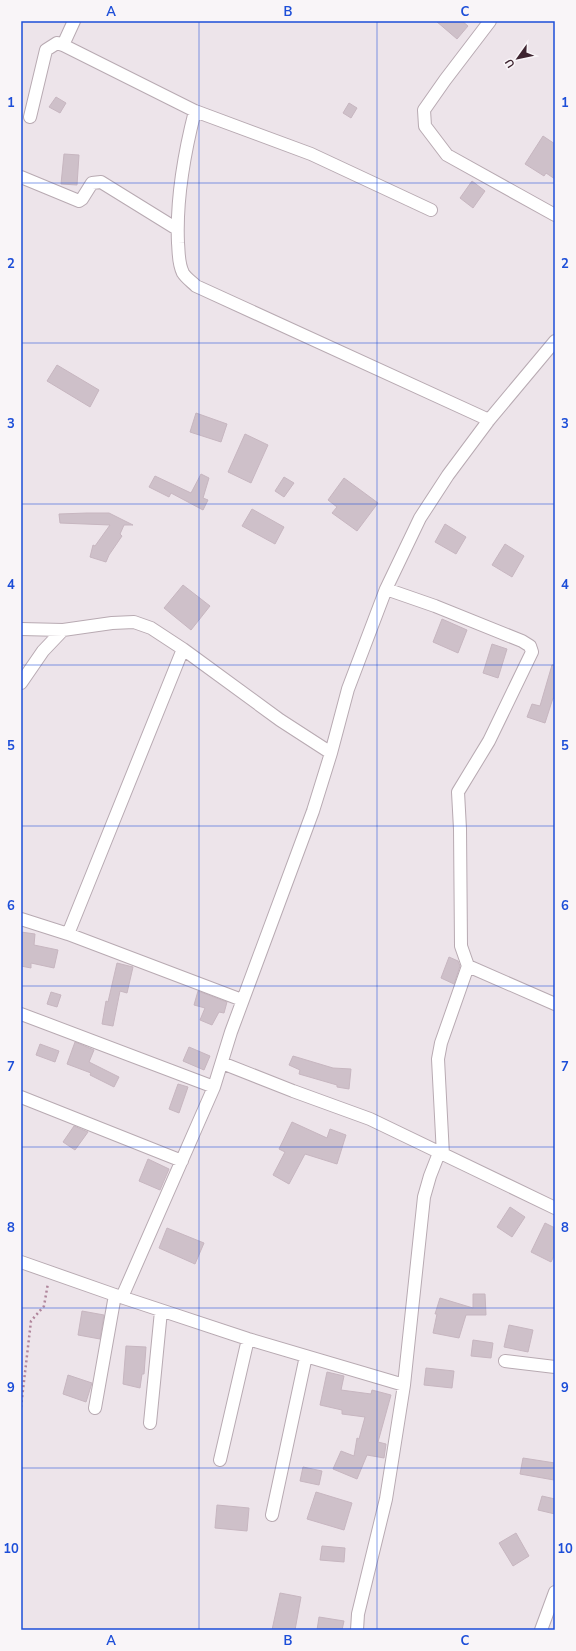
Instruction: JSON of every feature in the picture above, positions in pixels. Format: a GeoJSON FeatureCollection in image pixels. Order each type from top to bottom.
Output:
{"type":"FeatureCollection","features":[{"type":"Feature","properties":{"kind":"street"},"geometry":{"type":"LineString","coordinates":[[63,45],[74,21]]}},
{"type":"Feature","properties":{"kind":"street"},"geometry":{"type":"LineString","coordinates":[[490,21],[424,110],[425,126],[447,155],[555,215]]}},
{"type":"Feature","properties":{"kind":"street"},"geometry":{"type":"LineString","coordinates":[[30,117],[46,50],[57,43],[195,111],[311,154],[431,210]]}},
{"type":"Feature","properties":{"kind":"street"},"geometry":{"type":"LineString","coordinates":[[195,111],[186,145],[179,198],[177,229],[179,260],[184,274],[196,286],[489,420]]}},
{"type":"Feature","properties":{"kind":"street"},"geometry":{"type":"LineString","coordinates":[[21,177],[79,201],[92,183],[101,182],[177,229]]}},
{"type":"Feature","properties":{"kind":"street"},"geometry":{"type":"LineString","coordinates":[[95,1408],[119,1296],[182,1161],[214,1087],[242,1000],[308,824],[331,753],[348,688],[386,589],[420,518],[448,475],[489,420],[555,341]]}},
{"type":"Feature","properties":{"kind":"street"},"geometry":{"type":"LineString","coordinates":[[357,1630],[358,1614],[386,1499],[404,1385],[424,1197],[430,1176],[441,1154],[438,1059],[468,966],[461,946],[460,829],[458,792],[489,741],[532,652],[530,646],[522,641],[435,606],[386,589]]}},
{"type":"Feature","properties":{"kind":"street"},"geometry":{"type":"LineString","coordinates":[[21,629],[63,630],[112,623],[134,622],[151,628],[183,649],[280,720],[331,753]]}},
{"type":"Feature","properties":{"kind":"street"},"geometry":{"type":"LineString","coordinates":[[21,683],[43,651],[63,630]]}},
{"type":"Feature","properties":{"kind":"street"},"geometry":{"type":"LineString","coordinates":[[68,934],[183,649]]}},
{"type":"Feature","properties":{"kind":"street"},"geometry":{"type":"LineString","coordinates":[[21,919],[68,934],[242,1000]]}},
{"type":"Feature","properties":{"kind":"street"},"geometry":{"type":"LineString","coordinates":[[468,966],[555,1004]]}},
{"type":"Feature","properties":{"kind":"street"},"geometry":{"type":"LineString","coordinates":[[21,1014],[214,1087]]}},
{"type":"Feature","properties":{"kind":"street"},"geometry":{"type":"LineString","coordinates":[[222,1063],[370,1119],[441,1154],[555,1206]]}},
{"type":"Feature","properties":{"kind":"street"},"geometry":{"type":"LineString","coordinates":[[21,1097],[182,1161]]}},
{"type":"Feature","properties":{"kind":"street"},"geometry":{"type":"LineString","coordinates":[[21,1262],[248,1339],[404,1385]]}},
{"type":"Feature","properties":{"kind":"street"},"geometry":{"type":"LineString","coordinates":[[150,1423],[161,1310]]}},
{"type":"Feature","properties":{"kind":"street"},"geometry":{"type":"LineString","coordinates":[[220,1460],[248,1339]]}},
{"type":"Feature","properties":{"kind":"street"},"geometry":{"type":"LineString","coordinates":[[272,1515],[306,1356]]}},
{"type":"Feature","properties":{"kind":"street"},"geometry":{"type":"LineString","coordinates":[[505,1360],[555,1367]]}},
{"type":"Feature","properties":{"kind":"street"},"geometry":{"type":"LineString","coordinates":[[541,1630],[555,1592]]}},
{"type":"Feature","properties":{"kind":"path"},"geometry":{"type":"LineString","coordinates":[[21,1407],[31,1321],[44,1306],[50,1272]]}},
{"type":"Feature","properties":{"kind":"building"},"geometry":{"type":"Polygon","coordinates":[[[436,21],[462,21],[468,26],[457,39],[436,21]]]}},
{"type":"Feature","properties":{"kind":"building"},"geometry":{"type":"Polygon","coordinates":[[[56,97],[66,103],[60,113],[49,107],[56,97]]]}},
{"type":"Feature","properties":{"kind":"building"},"geometry":{"type":"Polygon","coordinates":[[[349,103],[357,108],[351,118],[343,113],[349,103]]]}},
{"type":"Feature","properties":{"kind":"building"},"geometry":{"type":"Polygon","coordinates":[[[543,136],[555,144],[555,179],[546,173],[544,176],[525,164],[543,136]]]}},
{"type":"Feature","properties":{"kind":"building"},"geometry":{"type":"Polygon","coordinates":[[[64,154],[79,155],[77,185],[61,184],[64,154]]]}},
{"type":"Feature","properties":{"kind":"building"},"geometry":{"type":"Polygon","coordinates":[[[472,181],[485,191],[473,208],[460,198],[472,181]]]}},
{"type":"Feature","properties":{"kind":"building"},"geometry":{"type":"Polygon","coordinates":[[[57,365],[99,390],[90,407],[47,381],[57,365]]]}},
{"type":"Feature","properties":{"kind":"building"},"geometry":{"type":"Polygon","coordinates":[[[196,413],[227,424],[221,442],[190,432],[196,413]]]}},
{"type":"Feature","properties":{"kind":"building"},"geometry":{"type":"Polygon","coordinates":[[[245,434],[268,445],[251,483],[228,472],[245,434]]]}},
{"type":"Feature","properties":{"kind":"building"},"geometry":{"type":"Polygon","coordinates":[[[201,474],[209,478],[203,498],[208,500],[203,510],[171,493],[169,497],[149,487],[155,476],[191,493],[201,474]]]}},
{"type":"Feature","properties":{"kind":"building"},"geometry":{"type":"Polygon","coordinates":[[[284,477],[294,483],[284,497],[275,491],[284,477]]]}},
{"type":"Feature","properties":{"kind":"building"},"geometry":{"type":"Polygon","coordinates":[[[344,478],[378,503],[357,531],[332,513],[337,507],[328,500],[344,478]]]}},
{"type":"Feature","properties":{"kind":"building"},"geometry":{"type":"Polygon","coordinates":[[[252,509],[284,527],[275,544],[242,526],[252,509]]]}},
{"type":"Feature","properties":{"kind":"building"},"geometry":{"type":"Polygon","coordinates":[[[109,513],[133,525],[124,525],[120,534],[122,536],[106,562],[90,557],[93,545],[95,546],[110,525],[60,523],[59,514],[109,513]]]}},
{"type":"Feature","properties":{"kind":"building"},"geometry":{"type":"Polygon","coordinates":[[[445,524],[466,537],[456,554],[435,542],[445,524]]]}},
{"type":"Feature","properties":{"kind":"building"},"geometry":{"type":"Polygon","coordinates":[[[505,544],[524,556],[512,577],[492,565],[505,544]]]}},
{"type":"Feature","properties":{"kind":"building"},"geometry":{"type":"Polygon","coordinates":[[[183,585],[210,606],[191,630],[164,608],[183,585]]]}},
{"type":"Feature","properties":{"kind":"building"},"geometry":{"type":"Polygon","coordinates":[[[442,619],[467,630],[458,653],[433,642],[442,619]]]}},
{"type":"Feature","properties":{"kind":"building"},"geometry":{"type":"Polygon","coordinates":[[[492,644],[507,649],[498,678],[483,673],[492,644]]]}},
{"type":"Feature","properties":{"kind":"building"},"geometry":{"type":"Polygon","coordinates":[[[552,665],[555,665],[555,699],[553,698],[545,723],[527,717],[532,704],[540,706],[552,665]]]}},
{"type":"Feature","properties":{"kind":"building"},"geometry":{"type":"Polygon","coordinates":[[[21,932],[35,934],[34,945],[58,950],[54,968],[31,963],[31,968],[21,966],[21,932]]]}},
{"type":"Feature","properties":{"kind":"building"},"geometry":{"type":"Polygon","coordinates":[[[449,957],[458,961],[460,966],[454,984],[441,978],[449,957]]]}},
{"type":"Feature","properties":{"kind":"building"},"geometry":{"type":"Polygon","coordinates":[[[117,963],[133,967],[127,993],[120,991],[113,1026],[102,1024],[106,1001],[108,1002],[117,963]]]}},
{"type":"Feature","properties":{"kind":"building"},"geometry":{"type":"Polygon","coordinates":[[[198,991],[227,1002],[224,1013],[219,1012],[212,1025],[200,1020],[205,1008],[194,1005],[198,991]]]}},
{"type":"Feature","properties":{"kind":"building"},"geometry":{"type":"Polygon","coordinates":[[[51,992],[61,995],[57,1007],[47,1004],[51,992]]]}},
{"type":"Feature","properties":{"kind":"building"},"geometry":{"type":"Polygon","coordinates":[[[75,1042],[94,1050],[89,1062],[119,1077],[114,1087],[90,1075],[91,1073],[67,1064],[75,1042]]]}},
{"type":"Feature","properties":{"kind":"building"},"geometry":{"type":"Polygon","coordinates":[[[40,1044],[59,1051],[55,1062],[36,1055],[40,1044]]]}},
{"type":"Feature","properties":{"kind":"building"},"geometry":{"type":"Polygon","coordinates":[[[189,1047],[210,1056],[204,1070],[183,1061],[189,1047]]]}},
{"type":"Feature","properties":{"kind":"building"},"geometry":{"type":"Polygon","coordinates":[[[293,1056],[333,1068],[351,1069],[349,1089],[337,1087],[337,1085],[299,1074],[300,1070],[289,1065],[293,1056]]]}},
{"type":"Feature","properties":{"kind":"building"},"geometry":{"type":"Polygon","coordinates":[[[178,1084],[188,1087],[179,1113],[169,1109],[178,1084]]]}},
{"type":"Feature","properties":{"kind":"building"},"geometry":{"type":"Polygon","coordinates":[[[292,1122],[327,1138],[330,1129],[346,1135],[337,1164],[305,1154],[289,1184],[273,1175],[285,1152],[279,1149],[292,1122]]]}},
{"type":"Feature","properties":{"kind":"building"},"geometry":{"type":"Polygon","coordinates":[[[74,1126],[88,1132],[75,1150],[63,1142],[74,1126]]]}},
{"type":"Feature","properties":{"kind":"building"},"geometry":{"type":"Polygon","coordinates":[[[148,1159],[169,1169],[160,1190],[139,1181],[148,1159]]]}},
{"type":"Feature","properties":{"kind":"building"},"geometry":{"type":"Polygon","coordinates":[[[510,1207],[525,1217],[512,1237],[497,1227],[510,1207]]]}},
{"type":"Feature","properties":{"kind":"building"},"geometry":{"type":"Polygon","coordinates":[[[545,1223],[555,1228],[555,1254],[551,1262],[531,1252],[545,1223]]]}},
{"type":"Feature","properties":{"kind":"building"},"geometry":{"type":"Polygon","coordinates":[[[167,1228],[204,1243],[195,1264],[159,1248],[167,1228]]]}},
{"type":"Feature","properties":{"kind":"building"},"geometry":{"type":"Polygon","coordinates":[[[473,1294],[485,1294],[486,1315],[466,1315],[459,1338],[433,1333],[437,1314],[435,1314],[440,1298],[473,1308],[473,1294]]]}},
{"type":"Feature","properties":{"kind":"building"},"geometry":{"type":"Polygon","coordinates":[[[82,1311],[104,1315],[100,1339],[78,1335],[82,1311]]]}},
{"type":"Feature","properties":{"kind":"building"},"geometry":{"type":"Polygon","coordinates":[[[509,1325],[533,1330],[528,1352],[504,1347],[509,1325]]]}},
{"type":"Feature","properties":{"kind":"building"},"geometry":{"type":"Polygon","coordinates":[[[473,1340],[493,1343],[491,1358],[471,1356],[473,1340]]]}},
{"type":"Feature","properties":{"kind":"building"},"geometry":{"type":"Polygon","coordinates":[[[126,1346],[146,1347],[144,1374],[142,1374],[140,1388],[123,1384],[126,1346]]]}},
{"type":"Feature","properties":{"kind":"building"},"geometry":{"type":"Polygon","coordinates":[[[426,1368],[454,1371],[452,1388],[424,1385],[426,1368]]]}},
{"type":"Feature","properties":{"kind":"building"},"geometry":{"type":"Polygon","coordinates":[[[327,1372],[344,1376],[341,1390],[371,1394],[372,1390],[391,1395],[378,1442],[386,1444],[384,1458],[367,1455],[357,1479],[333,1469],[341,1451],[354,1456],[357,1438],[359,1439],[365,1417],[342,1414],[342,1410],[320,1405],[327,1372]]]}},
{"type":"Feature","properties":{"kind":"building"},"geometry":{"type":"Polygon","coordinates":[[[68,1375],[92,1383],[86,1402],[63,1394],[68,1375]]]}},
{"type":"Feature","properties":{"kind":"building"},"geometry":{"type":"Polygon","coordinates":[[[523,1458],[555,1463],[554,1480],[520,1474],[523,1458]]]}},
{"type":"Feature","properties":{"kind":"building"},"geometry":{"type":"Polygon","coordinates":[[[303,1467],[322,1471],[319,1485],[300,1481],[303,1467]]]}},
{"type":"Feature","properties":{"kind":"building"},"geometry":{"type":"Polygon","coordinates":[[[316,1492],[352,1503],[344,1530],[307,1519],[316,1492]]]}},
{"type":"Feature","properties":{"kind":"building"},"geometry":{"type":"Polygon","coordinates":[[[542,1496],[555,1499],[555,1514],[538,1510],[542,1496]]]}},
{"type":"Feature","properties":{"kind":"building"},"geometry":{"type":"Polygon","coordinates":[[[217,1505],[249,1508],[247,1531],[215,1528],[217,1505]]]}},
{"type":"Feature","properties":{"kind":"building"},"geometry":{"type":"Polygon","coordinates":[[[516,1533],[529,1556],[513,1566],[499,1543],[516,1533]]]}},
{"type":"Feature","properties":{"kind":"building"},"geometry":{"type":"Polygon","coordinates":[[[322,1546],[345,1548],[344,1562],[320,1560],[322,1546]]]}},
{"type":"Feature","properties":{"kind":"building"},"geometry":{"type":"Polygon","coordinates":[[[280,1593],[301,1597],[295,1630],[272,1630],[280,1593]]]}},
{"type":"Feature","properties":{"kind":"building"},"geometry":{"type":"Polygon","coordinates":[[[319,1617],[344,1621],[342,1630],[317,1630],[319,1617]]]}}]}
